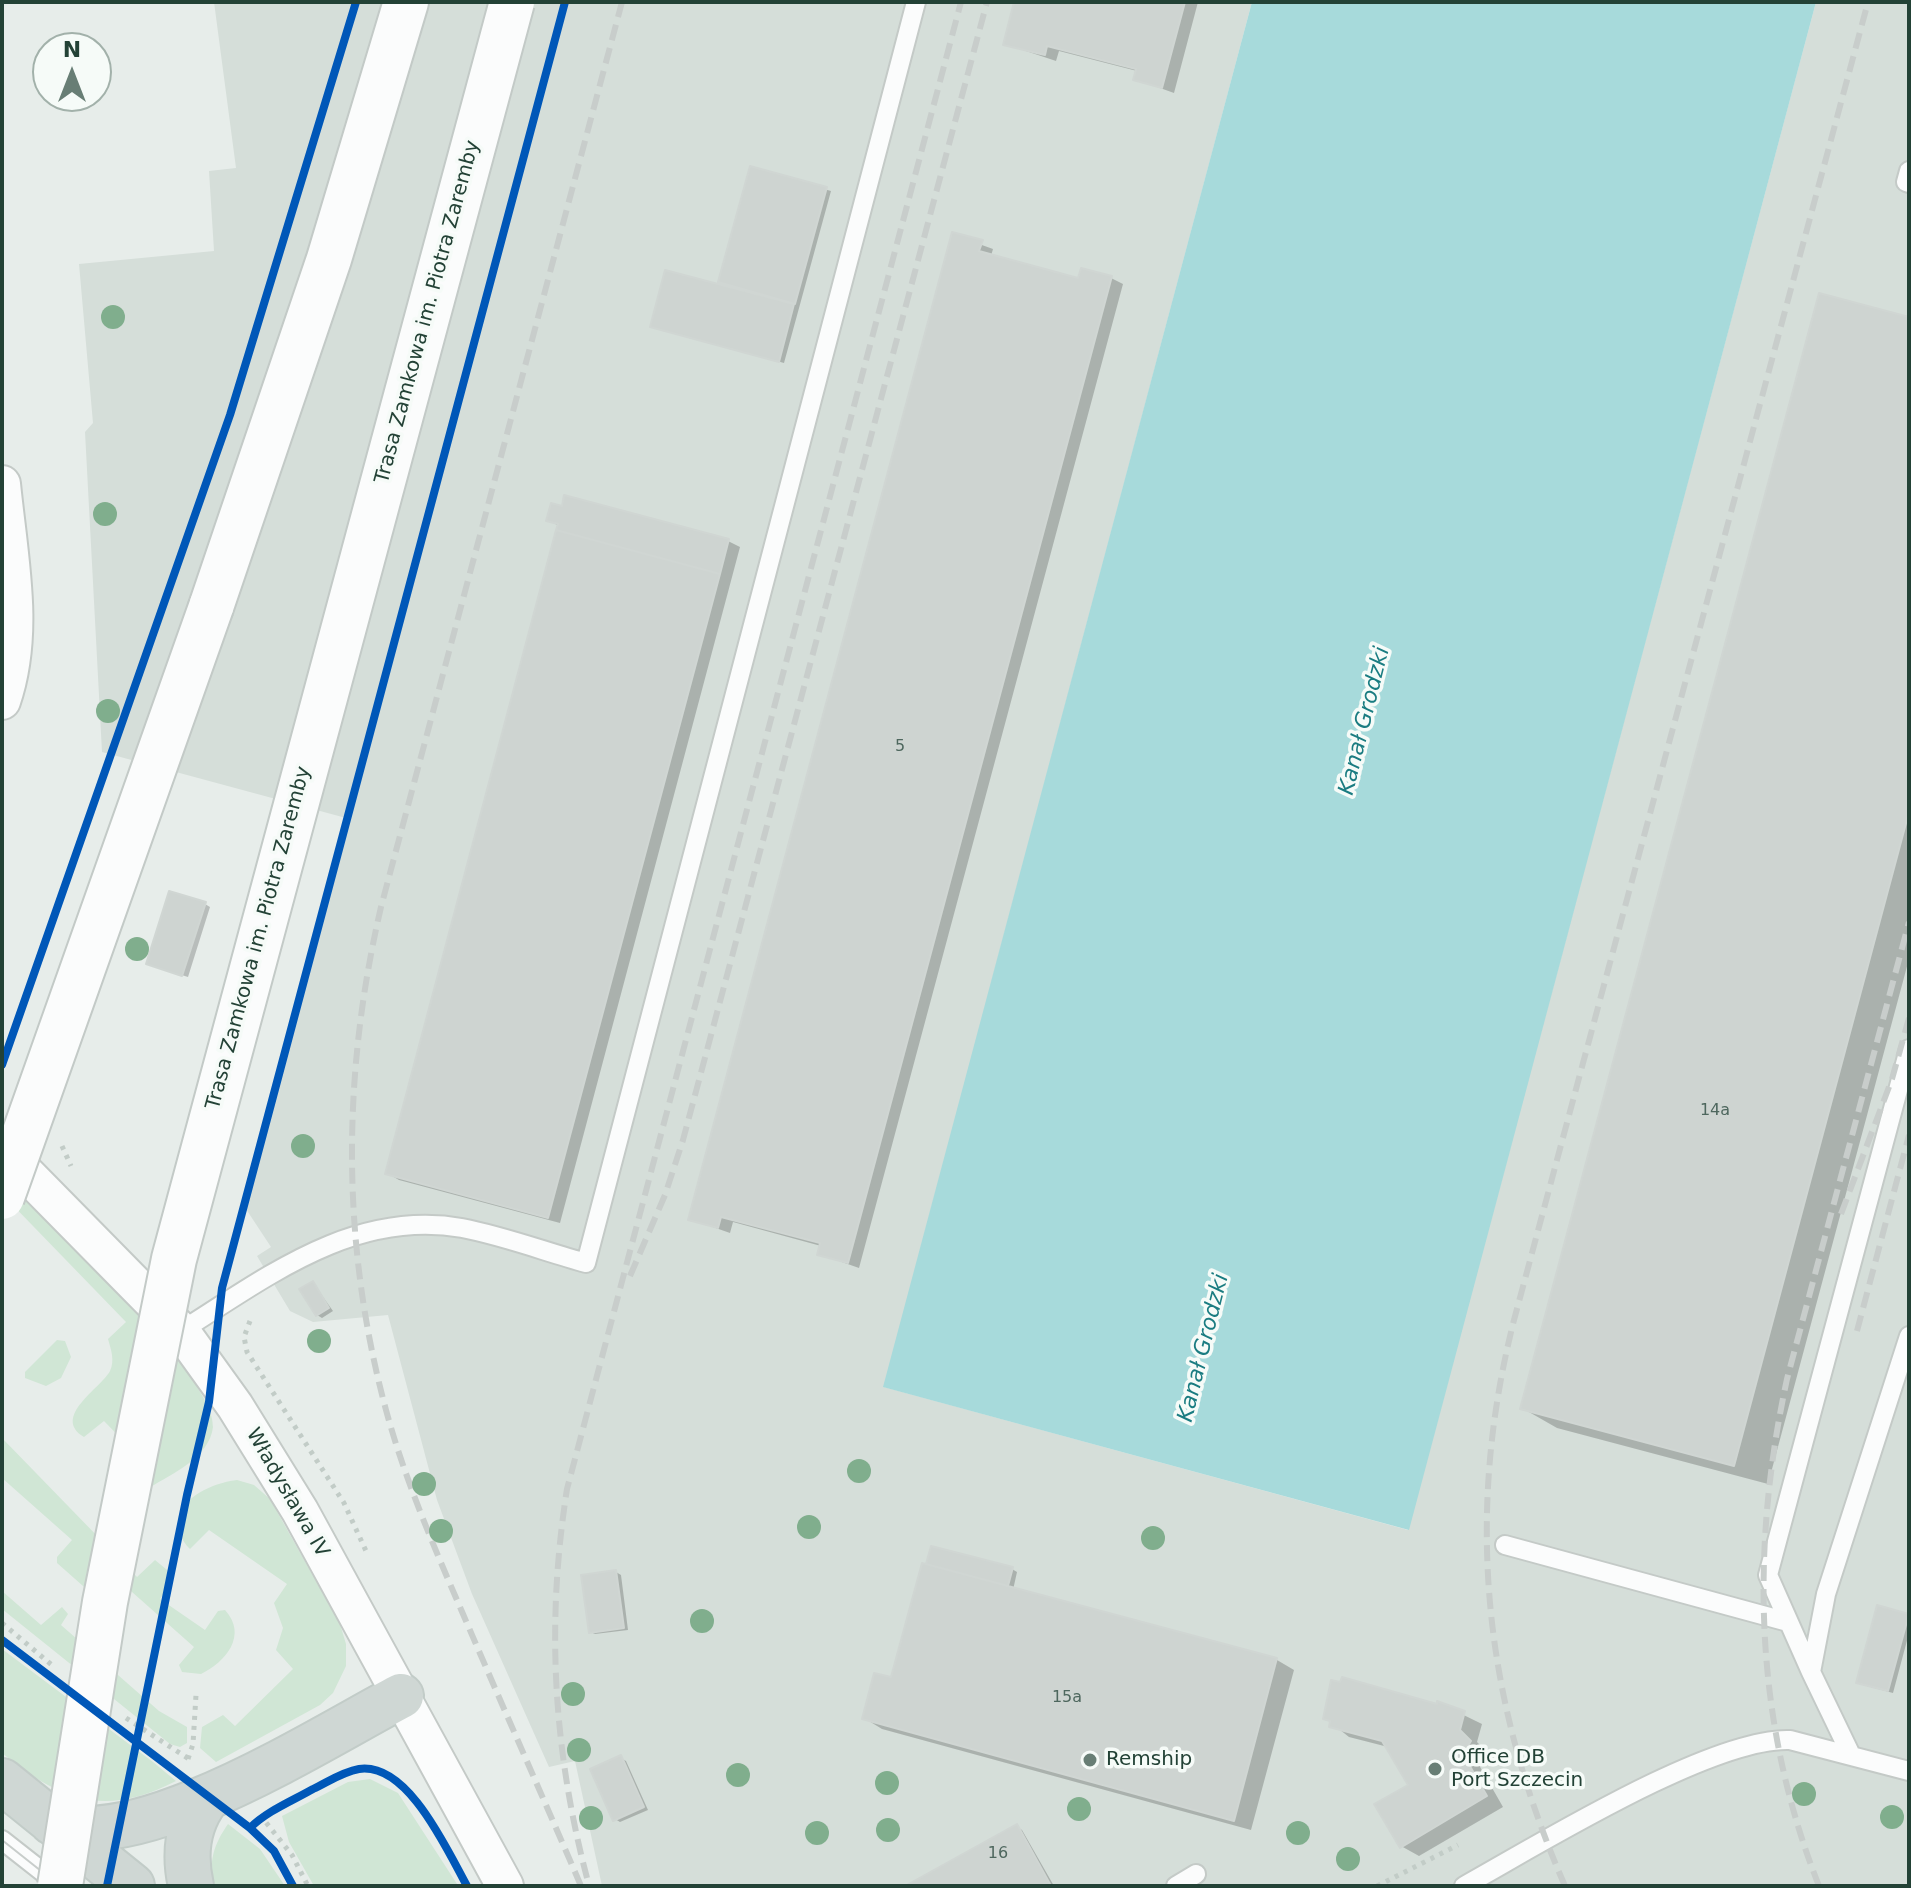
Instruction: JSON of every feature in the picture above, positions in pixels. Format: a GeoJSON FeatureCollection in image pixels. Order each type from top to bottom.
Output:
{"type":"FeatureCollection","features":[{"type":"Feature","properties":{"kind":"main road"},"geometry":{"type":"LineString","coordinates":[[2,1197],[272,434],[329,259],[406,2]]}},
{"type":"Feature","properties":{"kind":"main road","name":"Trasa Zamkowa im. Piotra Zaremby"},"geometry":{"type":"LineString","coordinates":[[60,1886],[105,1602],[174,1259],[512,2]]}},
{"type":"Feature","properties":{"kind":"main road"},"geometry":{"type":"LineString","coordinates":[[52,1822],[77,1829],[119,1828],[207,1798],[401,1696]]}},
{"type":"Feature","properties":{"kind":"main road"},"geometry":{"type":"LineString","coordinates":[[2,1781],[132,1886]]}},
{"type":"Feature","properties":{"kind":"main road"},"geometry":{"type":"LineString","coordinates":[[191,1886],[189,1840],[195,1816],[207,1798]]}},
{"type":"Feature","properties":{"kind":"street"},"geometry":{"type":"LineString","coordinates":[[2,484],[14,606],[14,646],[5,692]]}},
{"type":"Feature","properties":{"kind":"street","name":"Władysława IV"},"geometry":{"type":"LineString","coordinates":[[2,1149],[181,1331],[278,1474],[505,1886]]}},
{"type":"Feature","properties":{"kind":"lane"},"geometry":{"type":"LineString","coordinates":[[181,1331],[320,1249],[372,1229],[407,1225],[462,1228],[586,1263],[916,2]]}},
{"type":"Feature","properties":{"kind":"lane"},"geometry":{"type":"LineString","coordinates":[[1909,171],[1906,182],[1909,183]]}},
{"type":"Feature","properties":{"kind":"lane"},"geometry":{"type":"LineString","coordinates":[[1850,1753],[1768,1575],[1906,1075],[1909,1049]]}},
{"type":"Feature","properties":{"kind":"lane"},"geometry":{"type":"LineString","coordinates":[[1811,1672],[1826,1594],[1909,1336]]}},
{"type":"Feature","properties":{"kind":"lane"},"geometry":{"type":"LineString","coordinates":[[1505,1545],[1788,1622]]}},
{"type":"Feature","properties":{"kind":"lane"},"geometry":{"type":"LineString","coordinates":[[1464,1886],[1650,1787],[1731,1750],[1776,1740],[1850,1753],[1909,1771]]}},
{"type":"Feature","properties":{"kind":"lane"},"geometry":{"type":"LineString","coordinates":[[2,1840],[60,1886]]}},
{"type":"Feature","properties":{"kind":"lane"},"geometry":{"type":"LineString","coordinates":[[1176,1886],[1196,1874]]}},
{"type":"Feature","properties":{"kind":"path"},"geometry":{"type":"LineString","coordinates":[[56,1133],[74,1172]]}},
{"type":"Feature","properties":{"kind":"path"},"geometry":{"type":"LineString","coordinates":[[188,1759],[196,1695]]}},
{"type":"Feature","properties":{"kind":"path"},"geometry":{"type":"LineString","coordinates":[[251,1806],[259,1820],[292,1855],[308,1886]]}},
{"type":"Feature","properties":{"kind":"path"},"geometry":{"type":"LineString","coordinates":[[1377,1886],[1458,1845]]}},
{"type":"Feature","properties":{"kind":"shaded area"},"geometry":{"type":"Polygon","coordinates":[[[214,2],[1252,2],[884,1387],[1408,1530],[1816,2],[1909,2],[1909,1886],[602,1886],[575,1761],[549,1767],[472,1594],[437,1500],[388,1315],[313,1322],[290,1311],[257,1256],[271,1247],[244,1206],[346,818],[102,752],[85,432],[93,423],[79,264],[214,251],[209,171],[236,168],[214,2]]]}},
{"type":"Feature","properties":{"kind":"green space"},"geometry":{"type":"Polygon","coordinates":[[[2,1161],[124,1292],[188,1372],[207,1404],[213,1427],[205,1448],[188,1464],[149,1488],[141,1459],[104,1421],[84,1437],[75,1429],[73,1421],[81,1403],[110,1371],[112,1359],[108,1339],[126,1322],[2,1194],[2,1161]]]}},
{"type":"Feature","properties":{"kind":"green space"},"geometry":{"type":"Polygon","coordinates":[[[57,1340],[65,1341],[71,1357],[61,1378],[46,1386],[25,1378],[25,1372],[57,1340]]]}},
{"type":"Feature","properties":{"kind":"green space"},"geometry":{"type":"Polygon","coordinates":[[[2,1438],[137,1577],[155,1560],[172,1574],[173,1580],[160,1599],[205,1630],[218,1611],[225,1610],[232,1619],[234,1638],[219,1662],[201,1674],[182,1672],[179,1665],[194,1647],[123,1584],[100,1601],[57,1563],[57,1557],[72,1540],[2,1478],[2,1438]]]}},
{"type":"Feature","properties":{"kind":"green space"},"geometry":{"type":"Polygon","coordinates":[[[237,1480],[254,1485],[270,1499],[340,1624],[346,1644],[346,1666],[333,1693],[320,1705],[216,1762],[200,1748],[202,1727],[223,1715],[235,1726],[293,1669],[276,1650],[283,1628],[274,1603],[287,1584],[209,1530],[190,1549],[181,1536],[178,1524],[180,1512],[187,1502],[210,1487],[237,1480]]]}},
{"type":"Feature","properties":{"kind":"green space"},"geometry":{"type":"Polygon","coordinates":[[[2,1591],[41,1625],[62,1607],[68,1614],[61,1625],[159,1711],[187,1727],[187,1743],[180,1747],[170,1744],[2,1609],[2,1591]]]}},
{"type":"Feature","properties":{"kind":"green space"},"geometry":{"type":"Polygon","coordinates":[[[2,1649],[176,1781],[127,1799],[105,1801],[64,1793],[23,1770],[2,1753],[2,1649]]]}},
{"type":"Feature","properties":{"kind":"green space"},"geometry":{"type":"Polygon","coordinates":[[[370,1779],[398,1793],[457,1884],[314,1886],[289,1842],[282,1816],[348,1782],[370,1779]]]}},
{"type":"Feature","properties":{"kind":"green space"},"geometry":{"type":"Polygon","coordinates":[[[228,1824],[260,1849],[285,1886],[214,1886],[214,1854],[228,1824]]]}},
{"type":"Feature","properties":{"kind":"water","name":"Kanał Grodzki"},"geometry":{"type":"Polygon","coordinates":[[[1252,2],[1816,2],[1409,1530],[883,1387],[1252,2]]]}},
{"type":"Feature","properties":{"kind":"building"},"geometry":{"type":"Polygon","coordinates":[[[1014,2],[1185,2],[1162,88],[1133,80],[1136,69],[1047,46],[1045,55],[1003,45],[1014,2]]]}},
{"type":"Feature","properties":{"kind":"building"},"geometry":{"type":"Polygon","coordinates":[[[750,166],[827,187],[795,304],[718,282],[750,166]]]}},
{"type":"Feature","properties":{"kind":"building"},"geometry":{"type":"Polygon","coordinates":[[[952,232],[983,240],[979,251],[1078,278],[1081,268],[1112,276],[848,1263],[817,1255],[820,1243],[721,1217],[718,1228],[688,1220],[952,232]]]}},
{"type":"Feature","properties":{"kind":"building"},"geometry":{"type":"Polygon","coordinates":[[[665,270],[794,304],[779,362],[650,327],[665,270]]]}},
{"type":"Feature","properties":{"kind":"building"},"geometry":{"type":"Polygon","coordinates":[[[1819,293],[1909,317],[1909,812],[1734,1466],[1520,1409],[1819,293]]]}},
{"type":"Feature","properties":{"kind":"building"},"geometry":{"type":"Polygon","coordinates":[[[564,495],[729,539],[720,574],[556,530],[558,524],[546,521],[551,503],[562,506],[564,495]]]}},
{"type":"Feature","properties":{"kind":"building"},"geometry":{"type":"Polygon","coordinates":[[[556,530],[720,574],[548,1218],[385,1174],[556,530]]]}},
{"type":"Feature","properties":{"kind":"building"},"geometry":{"type":"Polygon","coordinates":[[[169,891],[206,902],[182,976],[146,964],[169,891]]]}},
{"type":"Feature","properties":{"kind":"building"},"geometry":{"type":"Polygon","coordinates":[[[313,1281],[329,1308],[316,1316],[299,1289],[313,1281]]]}},
{"type":"Feature","properties":{"kind":"building"},"geometry":{"type":"Polygon","coordinates":[[[931,1546],[1013,1567],[1008,1586],[926,1564],[931,1546]]]}},
{"type":"Feature","properties":{"kind":"building"},"geometry":{"type":"Polygon","coordinates":[[[922,1563],[1277,1658],[1234,1821],[862,1719],[874,1673],[891,1677],[922,1563]]]}},
{"type":"Feature","properties":{"kind":"building"},"geometry":{"type":"Polygon","coordinates":[[[616,1570],[624,1628],[589,1633],[581,1575],[616,1570]]]}},
{"type":"Feature","properties":{"kind":"building"},"geometry":{"type":"Polygon","coordinates":[[[1877,1605],[1909,1614],[1888,1691],[1856,1683],[1877,1605]]]}},
{"type":"Feature","properties":{"kind":"building","name":"Office DB Port Szczecin"},"geometry":{"type":"Polygon","coordinates":[[[1342,1677],[1465,1711],[1460,1730],[1471,1741],[1463,1754],[1487,1796],[1400,1848],[1374,1804],[1408,1785],[1382,1741],[1329,1727],[1330,1721],[1323,1719],[1331,1680],[1340,1682],[1342,1677]]]}},
{"type":"Feature","properties":{"kind":"building"},"geometry":{"type":"Polygon","coordinates":[[[621,1755],[644,1807],[613,1821],[590,1769],[621,1755]]]}},
{"type":"Feature","properties":{"kind":"building"},"geometry":{"type":"Polygon","coordinates":[[[1017,1824],[1050,1884],[1047,1886],[905,1886],[1017,1824]]]}},
{"type":"Feature","properties":{"kind":"tram line"},"geometry":{"type":"LineString","coordinates":[[2,1840],[60,1886]]}},
{"type":"Feature","properties":{"kind":"railway"},"geometry":{"type":"LineString","coordinates":[[581,1886],[441,1564],[394,1436],[371,1348],[361,1285],[354,1222],[352,1159],[359,1033],[381,907],[622,2]]}},
{"type":"Feature","properties":{"kind":"railway"},"geometry":{"type":"LineString","coordinates":[[587,1878],[567,1781],[556,1685],[556,1588],[567,1489],[961,2]]}},
{"type":"Feature","properties":{"kind":"railway"},"geometry":{"type":"LineString","coordinates":[[630,1276],[665,1195],[683,1140],[987,2]]}},
{"type":"Feature","properties":{"kind":"railway"},"geometry":{"type":"LineString","coordinates":[[1565,1886],[1538,1817],[1516,1747],[1500,1677],[1490,1607],[1487,1536],[1489,1465],[1499,1393],[1514,1320],[1868,2]]}},
{"type":"Feature","properties":{"kind":"railway"},"geometry":{"type":"LineString","coordinates":[[1819,1886],[1797,1824],[1781,1762],[1771,1699],[1765,1635],[1767,1507],[1787,1379],[1909,922]]}},
{"type":"Feature","properties":{"kind":"railway"},"geometry":{"type":"LineString","coordinates":[[1841,1214],[1892,1079],[1909,1018]]}},
{"type":"Feature","properties":{"kind":"railway"},"geometry":{"type":"LineString","coordinates":[[1857,1331],[1909,1135]]}},
{"type":"Feature","properties":{"kind":"cycle path"},"geometry":{"type":"LineString","coordinates":[[2,1065],[230,415],[356,2]]}},
{"type":"Feature","properties":{"kind":"cycle path"},"geometry":{"type":"LineString","coordinates":[[107,1886],[209,1402],[222,1288],[565,2]]}},
{"type":"Feature","properties":{"kind":"cycle path"},"geometry":{"type":"LineString","coordinates":[[2,1640],[250,1828],[274,1851],[293,1886]]}},
{"type":"Feature","properties":{"kind":"cycle path"},"geometry":{"type":"LineString","coordinates":[[250,1828],[272,1811],[341,1775],[359,1769],[377,1771],[394,1779],[424,1811],[467,1886]]}},
{"type":"Feature","properties":{"kind":"place","name":"Remship"},"geometry":{"type":"Point","coordinates":[1090,1760]}},
{"type":"Feature","properties":{"kind":"place","name":"Office DB Port Szczecin"},"geometry":{"type":"Point","coordinates":[1435,1769]}}]}
